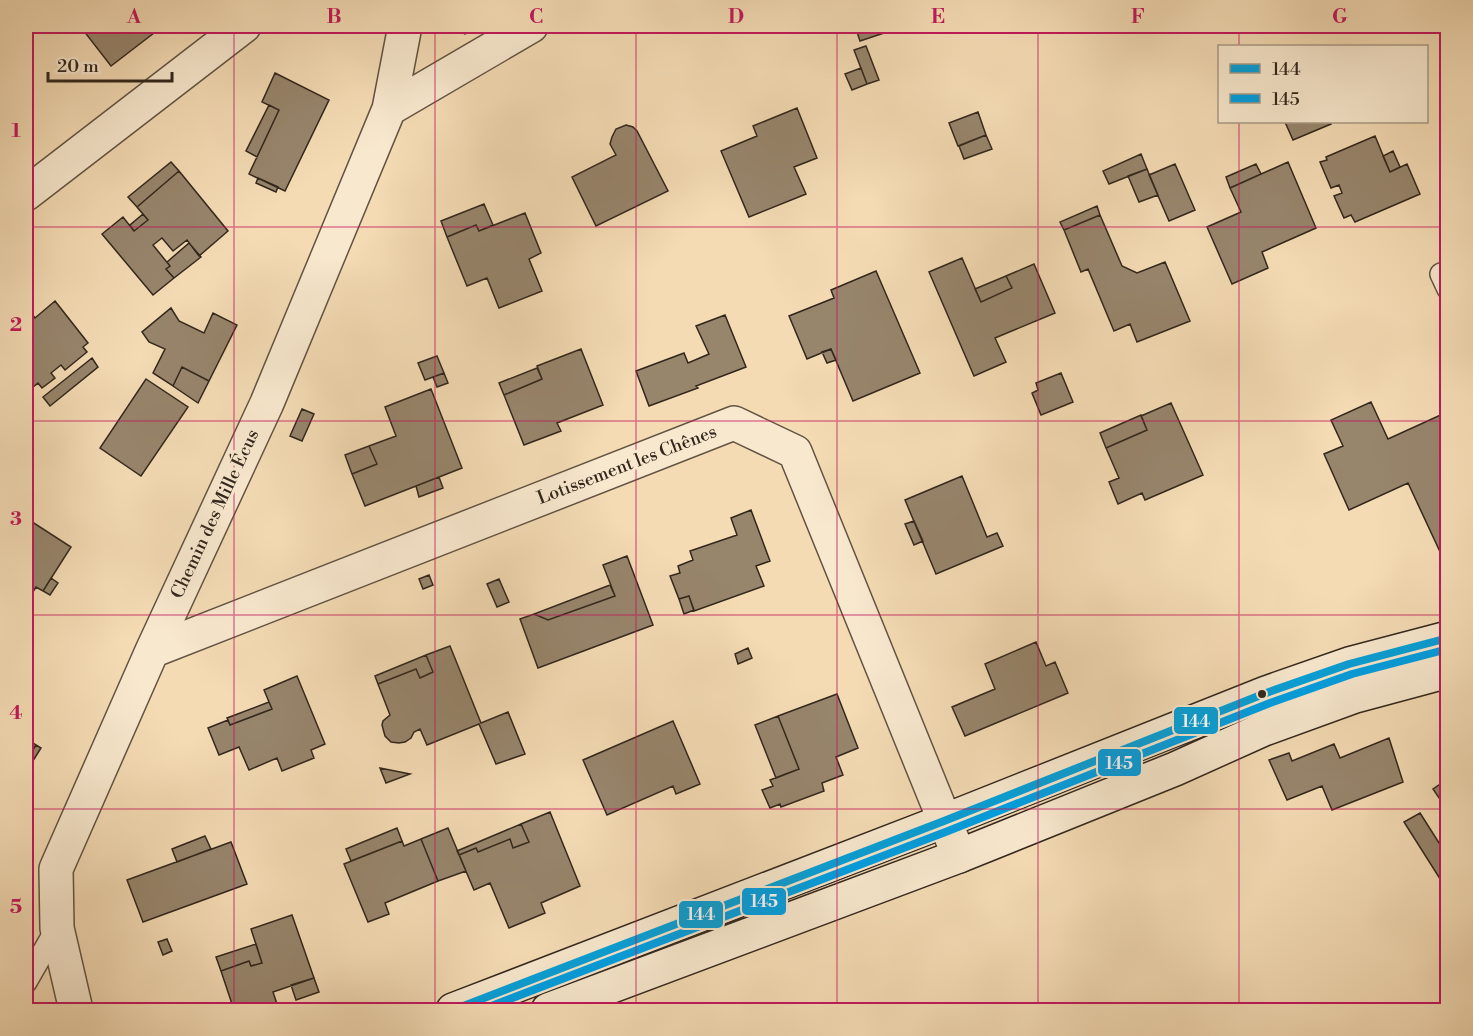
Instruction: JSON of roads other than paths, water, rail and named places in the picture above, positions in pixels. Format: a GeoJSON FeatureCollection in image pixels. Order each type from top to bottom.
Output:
{"type":"FeatureCollection","features":[{"type":"Feature","properties":{"kind":"street"},"geometry":{"type":"LineString","coordinates":[[26,194],[244,26]]}},
{"type":"Feature","properties":{"kind":"street"},"geometry":{"type":"LineString","coordinates":[[388,109],[531,26]]}},
{"type":"Feature","properties":{"kind":"street","name":"Chemin des Mille Écus"},"geometry":{"type":"LineString","coordinates":[[77,1008],[57,928],[56,869],[152,651],[267,404],[388,109],[399,31]]}},
{"type":"Feature","properties":{"kind":"street","name":"Lotissement les Chênes"},"geometry":{"type":"LineString","coordinates":[[152,651],[734,423],[795,452],[959,856]]}},
{"type":"Feature","properties":{"kind":"street"},"geometry":{"type":"LineString","coordinates":[[453,1011],[944,821],[1266,693],[1349,663],[1448,638]]}},
{"type":"Feature","properties":{"kind":"street"},"geometry":{"type":"LineString","coordinates":[[548,1011],[959,856],[1175,769],[1264,729],[1355,696],[1448,671]]}},
{"type":"Feature","properties":{"kind":"lane"},"geometry":{"type":"LineString","coordinates":[[26,982],[57,928]]}}]}
